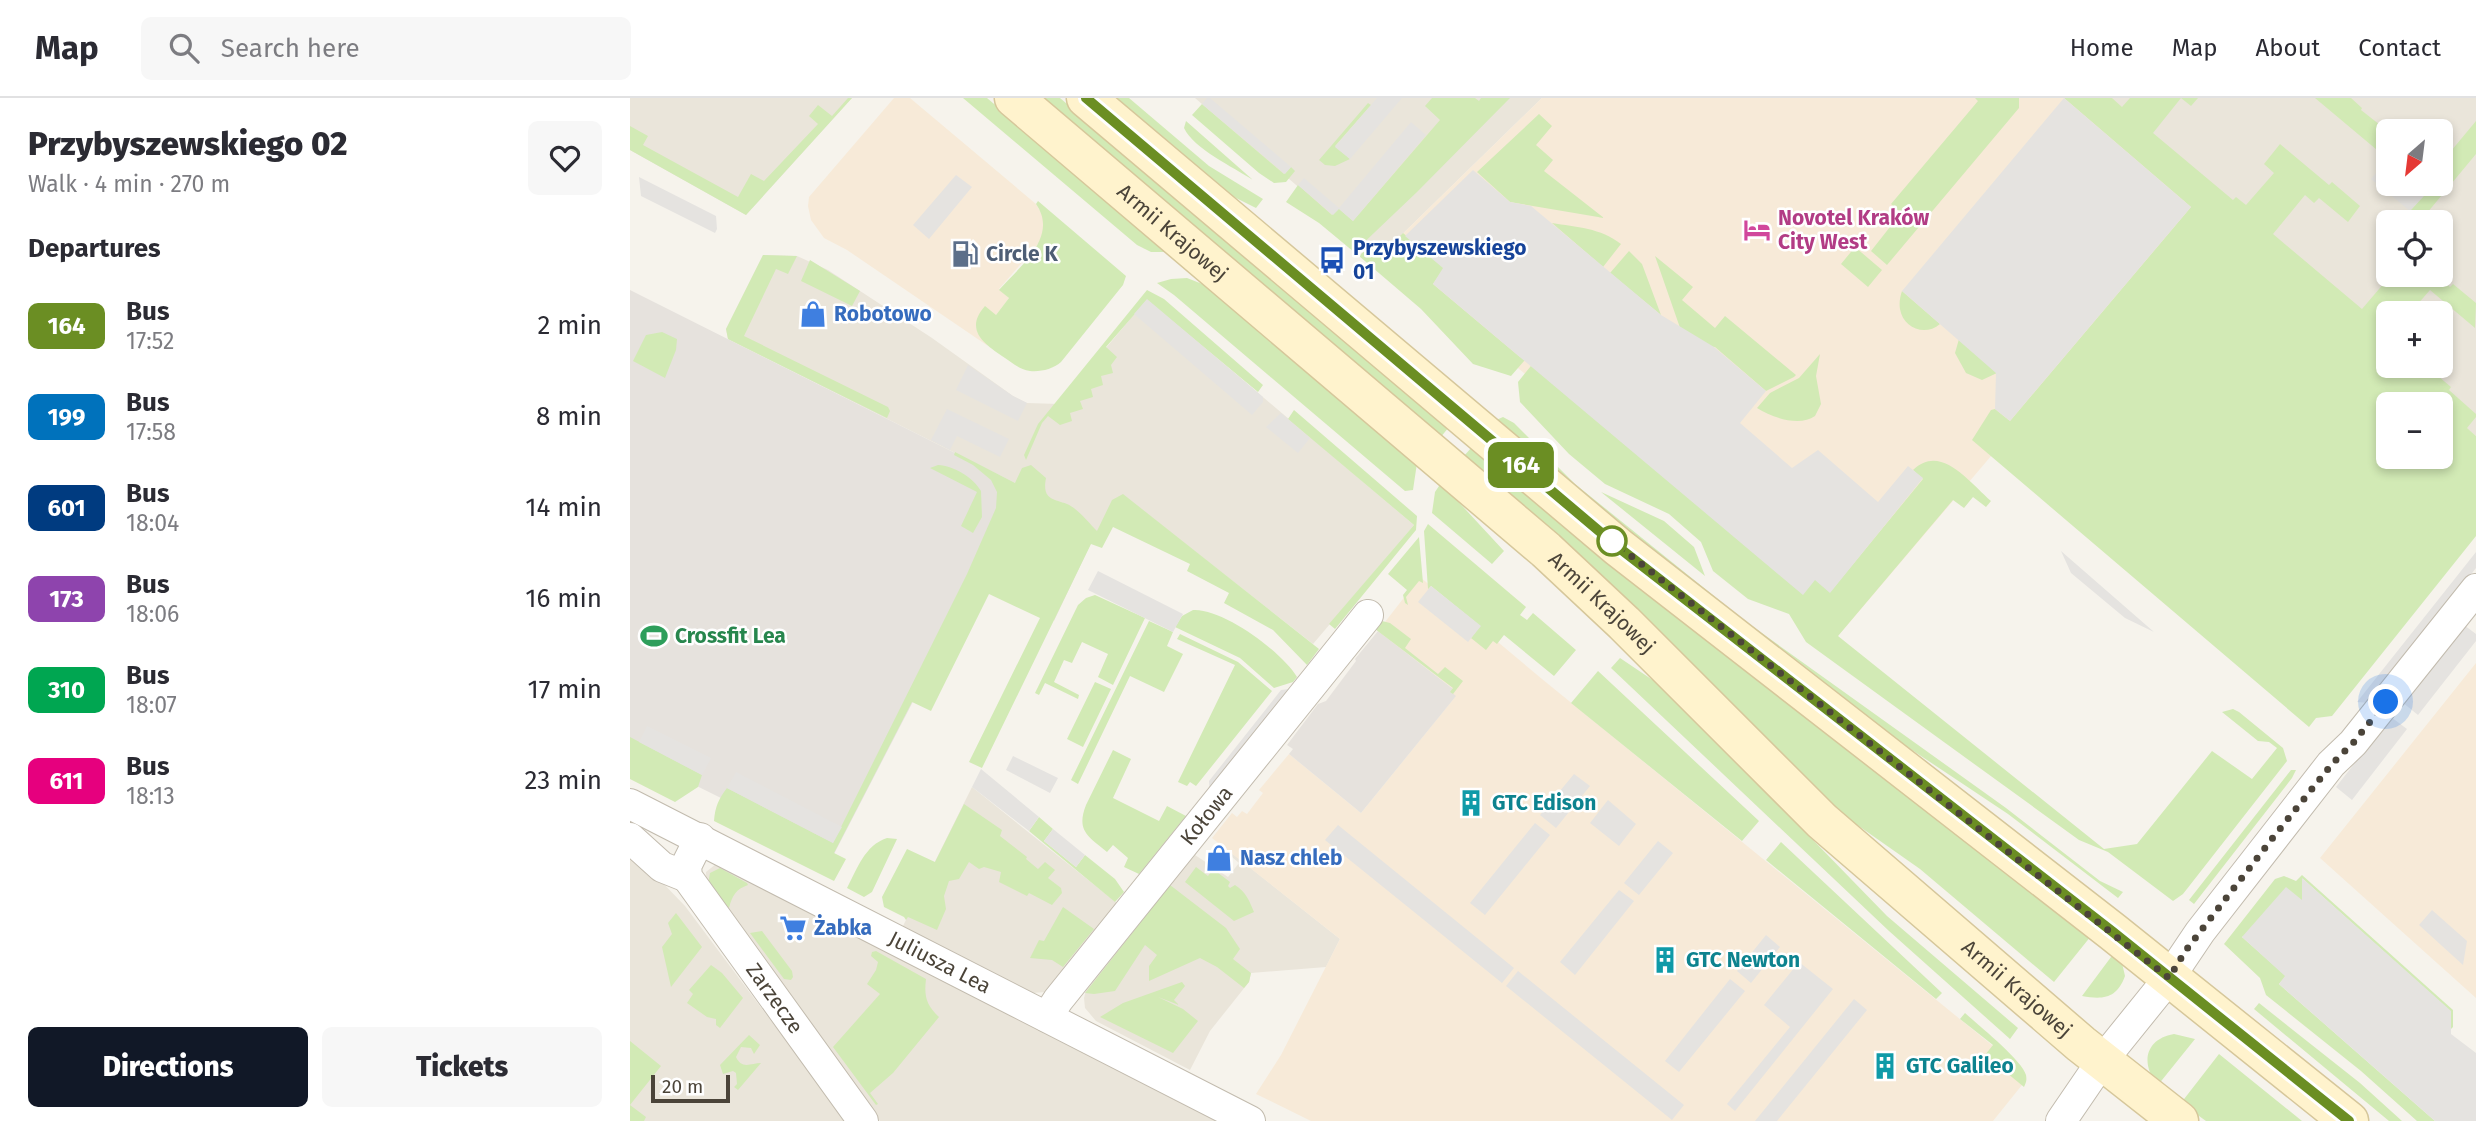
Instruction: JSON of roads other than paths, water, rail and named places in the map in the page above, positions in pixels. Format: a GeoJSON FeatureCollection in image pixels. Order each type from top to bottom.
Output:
{"type":"FeatureCollection","features":[{"type":"Feature","properties":{"kind":"main road","name":"Armii Krajowej"},"geometry":{"type":"LineString","coordinates":[[1014,98],[1568,569],[1804,806],[2102,1061],[2179,1121]]}},
{"type":"Feature","properties":{"kind":"main road"},"geometry":{"type":"LineString","coordinates":[[1086,98],[1618,547],[2349,1121]]}},
{"type":"Feature","properties":{"kind":"street"},"geometry":{"type":"LineString","coordinates":[[2062,1121],[2102,1061],[2169,978],[2186,950],[2283,825],[2332,764],[2353,743],[2476,589]]}},
{"type":"Feature","properties":{"kind":"street","name":"Kołowa"},"geometry":{"type":"LineString","coordinates":[[1047,1017],[1368,615]]}},
{"type":"Feature","properties":{"kind":"street","name":"Juliusza Lea"},"geometry":{"type":"LineString","coordinates":[[630,804],[1250,1121]]}},
{"type":"Feature","properties":{"kind":"street","name":"Zarzecze"},"geometry":{"type":"LineString","coordinates":[[630,838],[662,867],[687,877],[863,1121]]}},
{"type":"Feature","properties":{"kind":"street"},"geometry":{"type":"LineString","coordinates":[[687,877],[685,869],[700,838]]}},
{"type":"Feature","properties":{"kind":"place","name":"Novotel Kraków City West"},"geometry":{"type":"Point","coordinates":[1757,230]}},
{"type":"Feature","properties":{"kind":"place","name":"Circle K"},"geometry":{"type":"Point","coordinates":[965,254]}},
{"type":"Feature","properties":{"kind":"place","name":"Przybyszewskiego 01"},"geometry":{"type":"Point","coordinates":[1332,260]}},
{"type":"Feature","properties":{"kind":"place","name":"Robotowo"},"geometry":{"type":"Point","coordinates":[813,314]}},
{"type":"Feature","properties":{"kind":"place","name":"Crossfit Lea"},"geometry":{"type":"Point","coordinates":[654,636]}},
{"type":"Feature","properties":{"kind":"place","name":"GTC Edison"},"geometry":{"type":"Point","coordinates":[1471,803]}},
{"type":"Feature","properties":{"kind":"place","name":"Nasz chleb"},"geometry":{"type":"Point","coordinates":[1219,858]}},
{"type":"Feature","properties":{"kind":"place","name":"Żabka"},"geometry":{"type":"Point","coordinates":[793,928]}},
{"type":"Feature","properties":{"kind":"place","name":"GTC Newton"},"geometry":{"type":"Point","coordinates":[1665,960]}},
{"type":"Feature","properties":{"kind":"place","name":"GTC Galileo"},"geometry":{"type":"Point","coordinates":[1885,1066]}}]}
